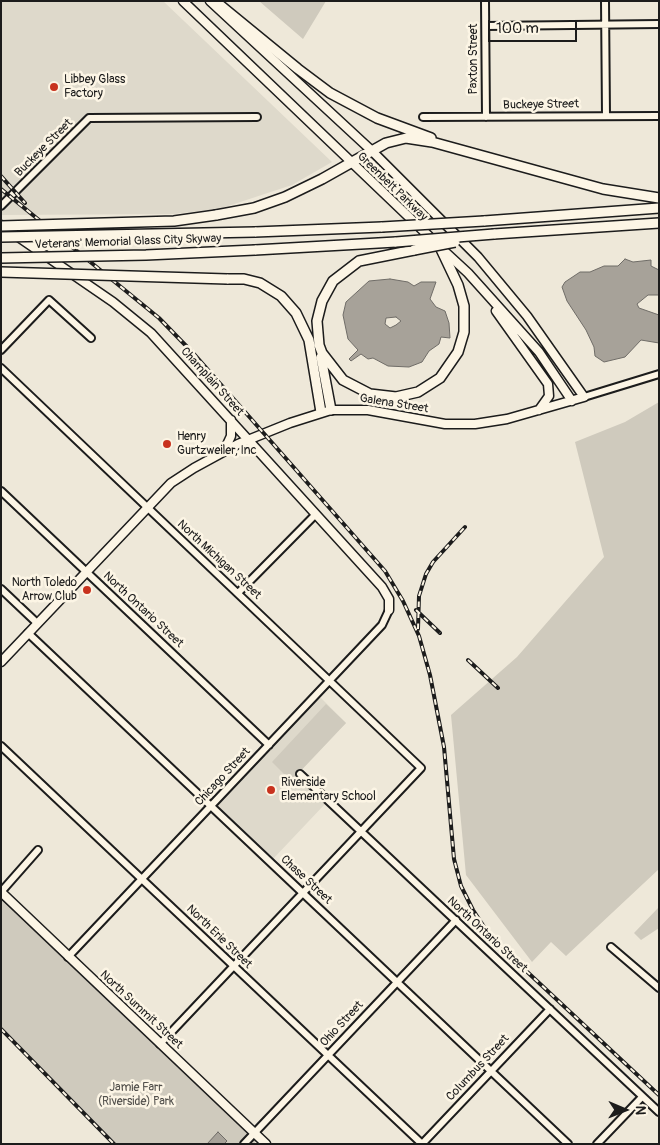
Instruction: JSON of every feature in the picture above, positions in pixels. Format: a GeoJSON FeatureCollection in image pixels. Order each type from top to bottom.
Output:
{"type":"FeatureCollection","features":[{"type":"Feature","properties":{"kind":"highway"},"geometry":{"type":"LineString","coordinates":[[215,1],[298,69],[347,103],[393,125],[473,152]]}},
{"type":"Feature","properties":{"kind":"highway"},"geometry":{"type":"LineString","coordinates":[[1,226],[174,221],[254,208],[285,197],[322,179],[386,143],[406,138],[473,152],[611,190],[659,198]]}},
{"type":"Feature","properties":{"kind":"highway","name":"Veterans' Memorial Glass City Skyway"},"geometry":{"type":"LineString","coordinates":[[1,237],[255,232],[382,227],[659,208]]}},
{"type":"Feature","properties":{"kind":"highway"},"geometry":{"type":"LineString","coordinates":[[330,410],[317,321],[322,301],[328,288],[341,273],[358,261],[494,234],[659,223]]}},
{"type":"Feature","properties":{"kind":"highway","name":"Veterans' Memorial Glass City Skyway"},"geometry":{"type":"LineString","coordinates":[[1,258],[146,256],[396,242],[494,234]]}},
{"type":"Feature","properties":{"kind":"highway"},"geometry":{"type":"LineString","coordinates":[[319,345],[334,371],[352,386],[370,394],[384,397],[407,395],[418,392],[440,378],[458,352],[465,326],[461,296],[440,247]]}},
{"type":"Feature","properties":{"kind":"highway"},"geometry":{"type":"LineString","coordinates":[[1,272],[244,279],[260,283],[281,296],[296,313],[309,340],[320,412]]}},
{"type":"Feature","properties":{"kind":"main road","name":"Greenbelt Parkway"},"geometry":{"type":"LineString","coordinates":[[183,1],[468,273],[539,352],[572,401]]}},
{"type":"Feature","properties":{"kind":"main road","name":"Greenbelt Parkway"},"geometry":{"type":"LineString","coordinates":[[210,1],[372,151],[478,258],[527,316],[584,397]]}},
{"type":"Feature","properties":{"kind":"main road","name":"Champlain Street"},"geometry":{"type":"LineString","coordinates":[[1,226],[75,276],[151,333],[382,587],[389,599],[390,610]]}},
{"type":"Feature","properties":{"kind":"main road"},"geometry":{"type":"LineString","coordinates":[[468,273],[548,384],[549,396],[539,410]]}},
{"type":"Feature","properties":{"kind":"main road","name":"Galena Street"},"geometry":{"type":"LineString","coordinates":[[1,662],[147,507],[177,478],[224,451],[320,412],[330,410],[368,410],[461,425],[492,422],[584,397]]}},
{"type":"Feature","properties":{"kind":"main road"},"geometry":{"type":"LineString","coordinates":[[224,451],[231,436],[231,420]]}},
{"type":"Feature","properties":{"kind":"main road","name":"North Summit Street"},"geometry":{"type":"LineString","coordinates":[[1,892],[266,1144]]}},
{"type":"Feature","properties":{"kind":"street","name":"Paxton Street"},"geometry":{"type":"LineString","coordinates":[[485,1],[486,117]]}},
{"type":"Feature","properties":{"kind":"street"},"geometry":{"type":"LineString","coordinates":[[604,1],[606,116]]}},
{"type":"Feature","properties":{"kind":"street"},"geometry":{"type":"LineString","coordinates":[[486,26],[659,24]]}},
{"type":"Feature","properties":{"kind":"street","name":"Buckeye Street"},"geometry":{"type":"LineString","coordinates":[[423,117],[659,116]]}},
{"type":"Feature","properties":{"kind":"street","name":"Buckeye Street"},"geometry":{"type":"LineString","coordinates":[[1,206],[90,118],[257,117]]}},
{"type":"Feature","properties":{"kind":"street"},"geometry":{"type":"LineString","coordinates":[[1,350],[49,300],[91,338]]}},
{"type":"Feature","properties":{"kind":"street","name":"North Michigan Street"},"geometry":{"type":"LineString","coordinates":[[1,368],[331,680],[421,768],[361,831]]}},
{"type":"Feature","properties":{"kind":"street","name":"Galena Street"},"geometry":{"type":"LineString","coordinates":[[584,397],[659,374]]}},
{"type":"Feature","properties":{"kind":"street","name":"North Ontario Street"},"geometry":{"type":"LineString","coordinates":[[1,491],[269,745]]}},
{"type":"Feature","properties":{"kind":"street"},"geometry":{"type":"LineString","coordinates":[[238,593],[315,515]]}},
{"type":"Feature","properties":{"kind":"street"},"geometry":{"type":"LineString","coordinates":[[1,590],[37,623]]}},
{"type":"Feature","properties":{"kind":"street","name":"Chicago Street"},"geometry":{"type":"LineString","coordinates":[[68,957],[331,680],[382,625],[390,610]]}},
{"type":"Feature","properties":{"kind":"street","name":"Chase Street"},"geometry":{"type":"LineString","coordinates":[[28,633],[568,1144]]}},
{"type":"Feature","properties":{"kind":"street","name":"North Erie Street"},"geometry":{"type":"LineString","coordinates":[[1,746],[422,1144]]}},
{"type":"Feature","properties":{"kind":"street","name":"North Ontario Street"},"geometry":{"type":"LineString","coordinates":[[300,774],[659,1112]]}},
{"type":"Feature","properties":{"kind":"street"},"geometry":{"type":"LineString","coordinates":[[160,1044],[361,831]]}},
{"type":"Feature","properties":{"kind":"street"},"geometry":{"type":"LineString","coordinates":[[1,892],[38,850]]}},
{"type":"Feature","properties":{"kind":"street","name":"Ohio Street"},"geometry":{"type":"LineString","coordinates":[[244,1144],[456,920]]}},
{"type":"Feature","properties":{"kind":"street"},"geometry":{"type":"LineString","coordinates":[[611,947],[659,988]]}},
{"type":"Feature","properties":{"kind":"street","name":"Columbus Street"},"geometry":{"type":"LineString","coordinates":[[422,1144],[550,1009]]}},
{"type":"Feature","properties":{"kind":"street"},"geometry":{"type":"LineString","coordinates":[[597,1144],[642,1097]]}},
{"type":"Feature","properties":{"kind":"shaded area"},"geometry":{"type":"Polygon","coordinates":[[[1,1],[163,1],[332,162],[292,185],[219,209],[173,214],[2,215],[1,1]]]}},
{"type":"Feature","properties":{"kind":"shaded area"},"geometry":{"type":"Polygon","coordinates":[[[625,259],[633,262],[651,260],[651,266],[659,270],[659,295],[648,295],[637,304],[639,308],[659,315],[659,343],[641,340],[625,357],[604,362],[595,356],[594,347],[586,330],[567,301],[562,287],[565,282],[580,272],[590,272],[604,266],[618,266],[625,259]]]}},
{"type":"Feature","properties":{"kind":"shaded area"},"geometry":{"type":"Polygon","coordinates":[[[390,279],[408,282],[414,286],[421,282],[436,282],[430,299],[436,307],[445,311],[449,323],[450,338],[441,337],[439,344],[429,351],[422,362],[409,367],[388,366],[373,358],[368,359],[361,354],[351,361],[349,359],[358,350],[348,339],[343,315],[346,302],[369,281],[390,279]],[[396,317],[386,318],[385,324],[390,328],[401,321],[396,317]]]}},
{"type":"Feature","properties":{"kind":"shaded area","name":"Riverside Elementary School"},"geometry":{"type":"Polygon","coordinates":[[[320,697],[346,723],[297,775],[325,804],[273,859],[217,805],[320,697]]]}},
{"type":"Feature","properties":{"kind":"shaded area"},"geometry":{"type":"Polygon","coordinates":[[[218,1132],[227,1141],[224,1144],[207,1144],[218,1132]]]}},
{"type":"Feature","properties":{"kind":"green space"},"geometry":{"type":"Polygon","coordinates":[[[259,1],[326,1],[303,39],[259,1]]]}},
{"type":"Feature","properties":{"kind":"green space"},"geometry":{"type":"Polygon","coordinates":[[[659,402],[659,869],[566,956],[551,942],[532,962],[466,875],[451,715],[517,657],[604,557],[575,442],[625,422],[659,402]]]}},
{"type":"Feature","properties":{"kind":"green space"},"geometry":{"type":"Polygon","coordinates":[[[326,704],[346,723],[291,781],[272,762],[326,704]]]}},
{"type":"Feature","properties":{"kind":"green space","name":"Jamie Farr (Riverside) Park"},"geometry":{"type":"Polygon","coordinates":[[[1,900],[256,1141],[254,1144],[117,1144],[104,1132],[1,1026],[1,900]]]}},
{"type":"Feature","properties":{"kind":"green space"},"geometry":{"type":"Polygon","coordinates":[[[659,907],[659,928],[641,940],[634,933],[659,907]]]}},
{"type":"Feature","properties":{"kind":"railway"},"geometry":{"type":"LineString","coordinates":[[1,176],[25,203]]}},
{"type":"Feature","properties":{"kind":"railway"},"geometry":{"type":"LineString","coordinates":[[1,189],[159,318],[194,354],[385,571],[403,601],[419,636],[430,675],[444,747],[454,859],[461,886],[473,910],[492,939],[659,1095]]}},
{"type":"Feature","properties":{"kind":"railway"},"geometry":{"type":"LineString","coordinates":[[418,629],[419,596],[426,574],[433,562],[465,527]]}},
{"type":"Feature","properties":{"kind":"railway"},"geometry":{"type":"LineString","coordinates":[[416,610],[440,633]]}},
{"type":"Feature","properties":{"kind":"railway"},"geometry":{"type":"LineString","coordinates":[[468,660],[498,688]]}},
{"type":"Feature","properties":{"kind":"railway"},"geometry":{"type":"LineString","coordinates":[[1,1029],[114,1144]]}},
{"type":"Feature","properties":{"kind":"place","name":"Libbey Glass Factory"},"geometry":{"type":"Point","coordinates":[54,87]}},
{"type":"Feature","properties":{"kind":"place","name":"Henry Gurtzweiler, Inc"},"geometry":{"type":"Point","coordinates":[167,444]}},
{"type":"Feature","properties":{"kind":"place","name":"North Toledo Arrow Club"},"geometry":{"type":"Point","coordinates":[87,590]}},
{"type":"Feature","properties":{"kind":"place","name":"Riverside Elementary School"},"geometry":{"type":"Point","coordinates":[271,790]}}]}
